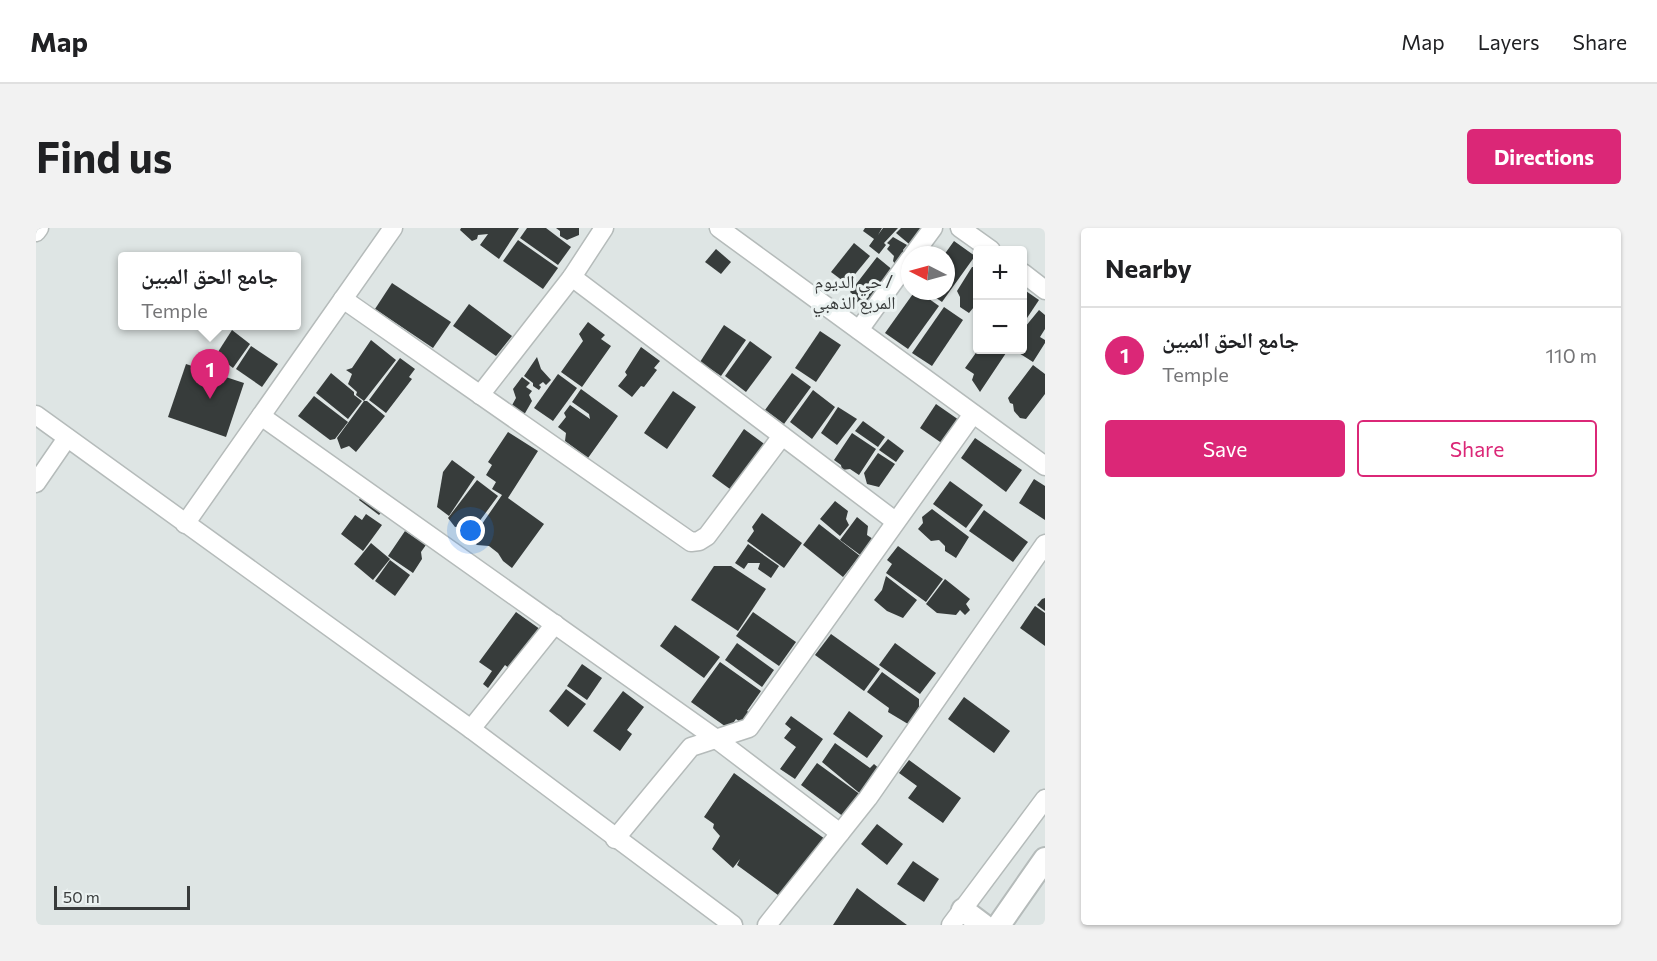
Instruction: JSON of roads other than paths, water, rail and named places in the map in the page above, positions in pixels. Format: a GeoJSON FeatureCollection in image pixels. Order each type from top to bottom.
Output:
{"type":"FeatureCollection","features":[{"type":"Feature","properties":{"kind":"main road"},"geometry":{"type":"LineString","coordinates":[[999,925],[1045,859]]}},
{"type":"Feature","properties":{"kind":"main road"},"geometry":{"type":"LineString","coordinates":[[957,917],[983,925]]}},
{"type":"Feature","properties":{"kind":"street"},"geometry":{"type":"LineString","coordinates":[[36,232],[39,228]]}},
{"type":"Feature","properties":{"kind":"street"},"geometry":{"type":"LineString","coordinates":[[185,524],[393,228]]}},
{"type":"Feature","properties":{"kind":"street"},"geometry":{"type":"LineString","coordinates":[[480,395],[572,277],[604,228]]}},
{"type":"Feature","properties":{"kind":"street"},"geometry":{"type":"LineString","coordinates":[[719,228],[1045,466]]}},
{"type":"Feature","properties":{"kind":"street"},"geometry":{"type":"LineString","coordinates":[[920,246],[933,228]]}},
{"type":"Feature","properties":{"kind":"street"},"geometry":{"type":"LineString","coordinates":[[960,228],[985,246]]}},
{"type":"Feature","properties":{"kind":"street"},"geometry":{"type":"LineString","coordinates":[[859,330],[901,272]]}},
{"type":"Feature","properties":{"kind":"street"},"geometry":{"type":"LineString","coordinates":[[1027,276],[1045,290]]}},
{"type":"Feature","properties":{"kind":"street"},"geometry":{"type":"LineString","coordinates":[[572,277],[895,521]]}},
{"type":"Feature","properties":{"kind":"street"},"geometry":{"type":"LineString","coordinates":[[343,299],[691,542],[699,541],[707,536],[782,436]]}},
{"type":"Feature","properties":{"kind":"street"},"geometry":{"type":"LineString","coordinates":[[615,839],[691,747],[749,728],[973,414]]}},
{"type":"Feature","properties":{"kind":"street"},"geometry":{"type":"LineString","coordinates":[[36,415],[471,729],[615,839],[733,925]]}},
{"type":"Feature","properties":{"kind":"street"},"geometry":{"type":"LineString","coordinates":[[261,416],[715,738],[840,833]]}},
{"type":"Feature","properties":{"kind":"street"},"geometry":{"type":"LineString","coordinates":[[36,483],[67,438]]}},
{"type":"Feature","properties":{"kind":"street"},"geometry":{"type":"LineString","coordinates":[[767,925],[868,798],[1045,544]]}},
{"type":"Feature","properties":{"kind":"street"},"geometry":{"type":"LineString","coordinates":[[471,729],[555,624]]}},
{"type":"Feature","properties":{"kind":"street"},"geometry":{"type":"LineString","coordinates":[[957,917],[1045,799]]}},
{"type":"Feature","properties":{"kind":"place","name":"جامع الحق المبين"},"geometry":{"type":"Point","coordinates":[210,399]}},
{"type":"Feature","properties":{"kind":"district","name":"حي الديوم / المربع الذهبي"},"geometry":{"type":"Point","coordinates":[854,292]}}]}
